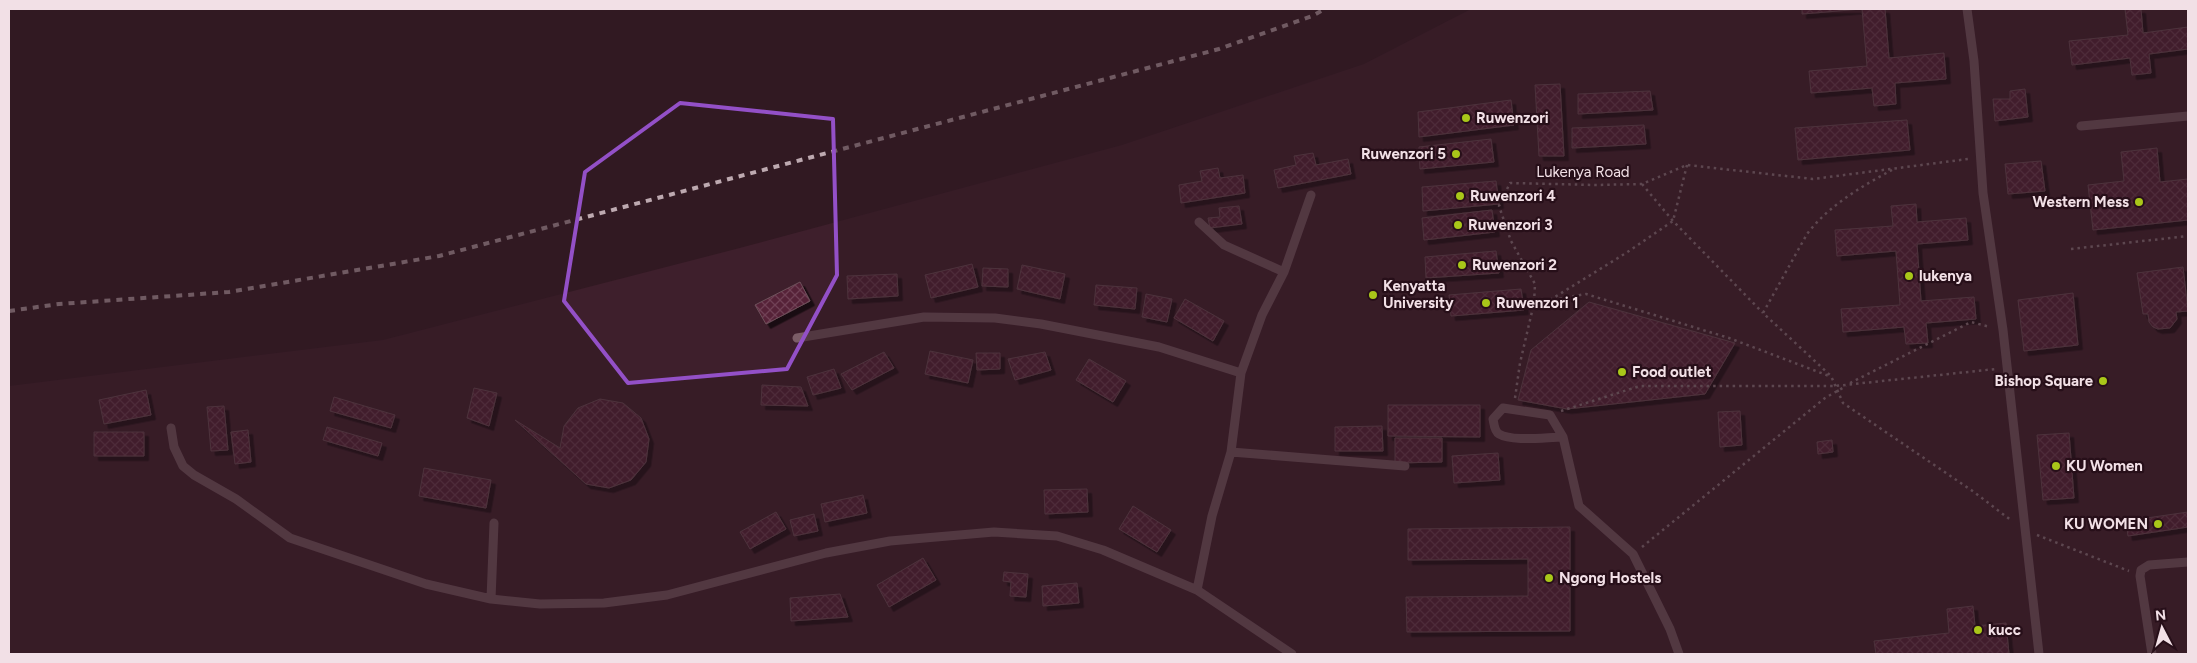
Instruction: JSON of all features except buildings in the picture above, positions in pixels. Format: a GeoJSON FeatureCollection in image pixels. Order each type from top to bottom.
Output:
{"type":"FeatureCollection","features":[{"type":"Feature","properties":{"kind":"lane"},"geometry":{"type":"LineString","coordinates":[[1967,9],[1974,61],[1979,158],[1992,265],[2003,330],[2039,654]]}},
{"type":"Feature","properties":{"kind":"lane"},"geometry":{"type":"LineString","coordinates":[[2081,126],[2188,116]]}},
{"type":"Feature","properties":{"kind":"lane"},"geometry":{"type":"LineString","coordinates":[[1197,590],[1212,516],[1231,452],[1241,373],[1262,315],[1284,272],[1311,195]]}},
{"type":"Feature","properties":{"kind":"lane"},"geometry":{"type":"LineString","coordinates":[[1199,222],[1224,245],[1284,272]]}},
{"type":"Feature","properties":{"kind":"lane"},"geometry":{"type":"LineString","coordinates":[[797,338],[924,317],[995,318],[1042,324],[1159,347],[1241,373]]}},
{"type":"Feature","properties":{"kind":"lane"},"geometry":{"type":"LineString","coordinates":[[1563,437],[1514,438],[1500,435],[1496,430],[1493,418],[1503,408],[1550,415],[1563,437],[1579,506],[1633,554],[1670,629],[1679,654]]}},
{"type":"Feature","properties":{"kind":"lane"},"geometry":{"type":"LineString","coordinates":[[171,428],[174,447],[183,466],[194,475],[236,499],[290,538],[426,584],[491,599],[540,604],[604,603],[666,594],[826,553],[890,541],[994,532],[1057,536],[1103,550],[1197,590],[1292,654]]}},
{"type":"Feature","properties":{"kind":"lane"},"geometry":{"type":"LineString","coordinates":[[1231,452],[1405,466]]}},
{"type":"Feature","properties":{"kind":"lane"},"geometry":{"type":"LineString","coordinates":[[491,599],[494,523]]}},
{"type":"Feature","properties":{"kind":"lane"},"geometry":{"type":"LineString","coordinates":[[2152,654],[2140,576],[2141,570],[2149,565],[2188,562]]}},
{"type":"Feature","properties":{"kind":"path","name":"Lukenya Road"},"geometry":{"type":"LineString","coordinates":[[1515,401],[1520,363],[1534,303],[1535,284],[1511,241],[1499,206],[1510,183],[1642,184],[1687,165],[1813,179],[1979,158]]}},
{"type":"Feature","properties":{"kind":"path"},"geometry":{"type":"LineString","coordinates":[[1547,302],[1626,253],[1673,220],[1687,165]]}},
{"type":"Feature","properties":{"kind":"path"},"geometry":{"type":"LineString","coordinates":[[1763,313],[1816,221],[1865,184],[1895,169]]}},
{"type":"Feature","properties":{"kind":"path"},"geometry":{"type":"LineString","coordinates":[[1642,184],[1673,220],[1763,313],[1831,376],[1843,403],[1974,492],[2024,530],[2140,576]]}},
{"type":"Feature","properties":{"kind":"path"},"geometry":{"type":"LineString","coordinates":[[2071,249],[2188,236]]}},
{"type":"Feature","properties":{"kind":"path"},"geometry":{"type":"LineString","coordinates":[[1534,303],[1586,294],[1729,338],[1831,376]]}},
{"type":"Feature","properties":{"kind":"path"},"geometry":{"type":"LineString","coordinates":[[1633,554],[1825,398],[1848,384],[1971,322],[2003,330]]}},
{"type":"Feature","properties":{"kind":"path"},"geometry":{"type":"LineString","coordinates":[[1550,415],[1640,386],[1835,386],[2007,368]]}},
{"type":"Feature","properties":{"kind":"highlighted area"},"geometry":{"type":"Polygon","coordinates":[[[680,103],[833,119],[837,275],[787,369],[628,383],[564,301],[585,172],[680,103]]]}},
{"type":"Feature","properties":{"kind":"shaded area","name":"Kenyatta University"},"geometry":{"type":"Polygon","coordinates":[[[1471,9],[2188,9],[2188,654],[9,654],[9,386],[383,340],[732,250],[1122,145],[1364,64],[1471,9]]]}},
{"type":"Feature","properties":{"kind":"railway"},"geometry":{"type":"LineString","coordinates":[[9,311],[59,304],[229,292],[439,256],[1219,49],[1312,16],[1325,9]]}},
{"type":"Feature","properties":{"kind":"place","name":"Ruwenzori"},"geometry":{"type":"Point","coordinates":[1466,118]}},
{"type":"Feature","properties":{"kind":"place","name":"Ruwenzori 5"},"geometry":{"type":"Point","coordinates":[1456,154]}},
{"type":"Feature","properties":{"kind":"place","name":"Ruwenzori 4"},"geometry":{"type":"Point","coordinates":[1460,196]}},
{"type":"Feature","properties":{"kind":"place","name":"Western Mess"},"geometry":{"type":"Point","coordinates":[2139,202]}},
{"type":"Feature","properties":{"kind":"place","name":"Ruwenzori 3"},"geometry":{"type":"Point","coordinates":[1458,225]}},
{"type":"Feature","properties":{"kind":"place","name":"Ruwenzori 2"},"geometry":{"type":"Point","coordinates":[1462,265]}},
{"type":"Feature","properties":{"kind":"place","name":"lukenya"},"geometry":{"type":"Point","coordinates":[1909,276]}},
{"type":"Feature","properties":{"kind":"place","name":"Kenyatta University"},"geometry":{"type":"Point","coordinates":[1373,295]}},
{"type":"Feature","properties":{"kind":"place","name":"Ruwenzori 1"},"geometry":{"type":"Point","coordinates":[1486,303]}},
{"type":"Feature","properties":{"kind":"place","name":"Food outlet"},"geometry":{"type":"Point","coordinates":[1622,372]}},
{"type":"Feature","properties":{"kind":"place","name":"Bishop Square"},"geometry":{"type":"Point","coordinates":[2103,381]}},
{"type":"Feature","properties":{"kind":"place","name":"KU Women"},"geometry":{"type":"Point","coordinates":[2056,466]}},
{"type":"Feature","properties":{"kind":"place","name":"KU WOMEN"},"geometry":{"type":"Point","coordinates":[2158,524]}},
{"type":"Feature","properties":{"kind":"place","name":"Ngong Hostels"},"geometry":{"type":"Point","coordinates":[1549,578]}},
{"type":"Feature","properties":{"kind":"place","name":"kucc"},"geometry":{"type":"Point","coordinates":[1978,630]}}]}
